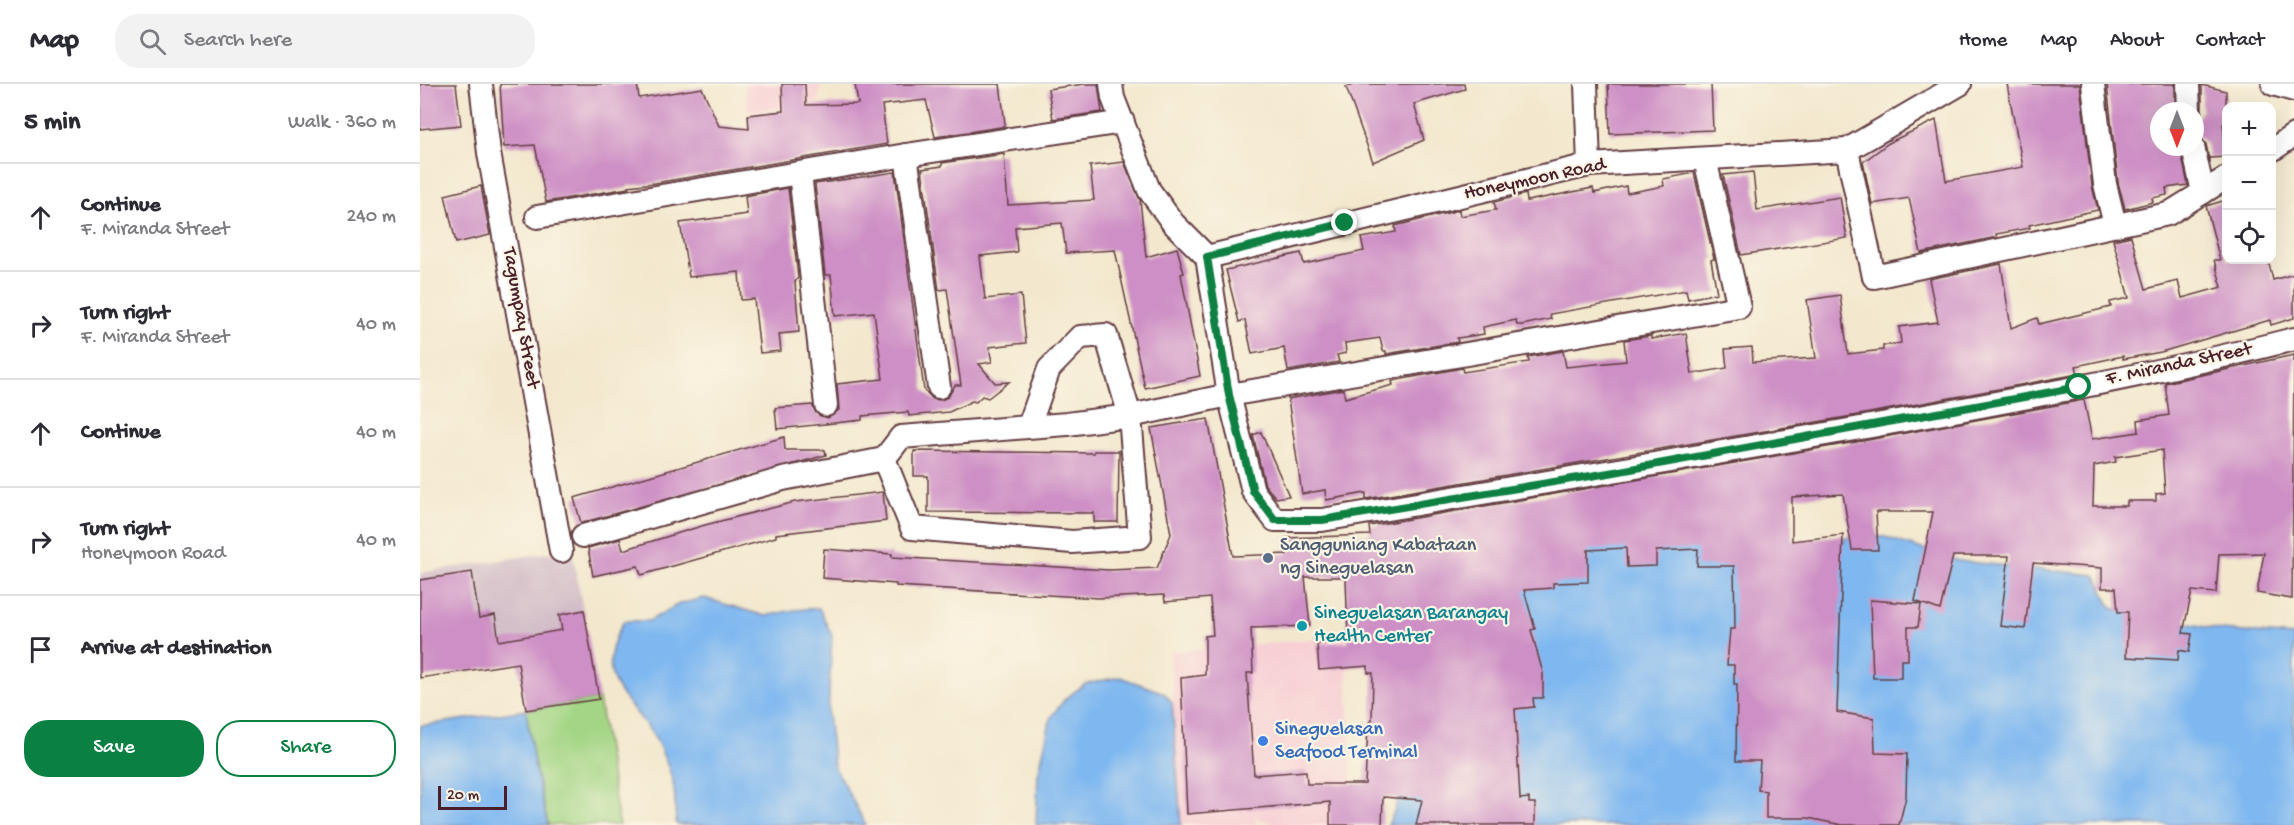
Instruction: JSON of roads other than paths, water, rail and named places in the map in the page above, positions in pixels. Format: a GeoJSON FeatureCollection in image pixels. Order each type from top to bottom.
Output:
{"type":"FeatureCollection","features":[{"type":"Feature","properties":{"kind":"street","name":"Tagumpay Street"},"geometry":{"type":"LineString","coordinates":[[482,84],[489,153],[561,551]]}},
{"type":"Feature","properties":{"kind":"street"},"geometry":{"type":"LineString","coordinates":[[1111,84],[1113,98],[1149,190],[1173,223],[1207,257],[1229,395]]}},
{"type":"Feature","properties":{"kind":"street"},"geometry":{"type":"LineString","coordinates":[[1586,84],[1589,165]]}},
{"type":"Feature","properties":{"kind":"street","name":"Honeymoon Road"},"geometry":{"type":"LineString","coordinates":[[1207,257],[1589,165],[1846,150],[1959,84]]}},
{"type":"Feature","properties":{"kind":"street"},"geometry":{"type":"LineString","coordinates":[[2093,84],[2105,183],[2115,225]]}},
{"type":"Feature","properties":{"kind":"street"},"geometry":{"type":"LineString","coordinates":[[2188,84],[2189,102]]}},
{"type":"Feature","properties":{"kind":"street"},"geometry":{"type":"LineString","coordinates":[[2273,84],[2294,90]]}},
{"type":"Feature","properties":{"kind":"street"},"geometry":{"type":"LineString","coordinates":[[537,217],[906,155],[1123,122]]}},
{"type":"Feature","properties":{"kind":"street"},"geometry":{"type":"LineString","coordinates":[[2276,147],[2294,135]]}},
{"type":"Feature","properties":{"kind":"street"},"geometry":{"type":"LineString","coordinates":[[1846,150],[1874,277],[2168,214],[2222,180]]}},
{"type":"Feature","properties":{"kind":"street"},"geometry":{"type":"LineString","coordinates":[[906,155],[939,387]]}},
{"type":"Feature","properties":{"kind":"street"},"geometry":{"type":"LineString","coordinates":[[2195,156],[2203,192]]}},
{"type":"Feature","properties":{"kind":"street"},"geometry":{"type":"LineString","coordinates":[[583,536],[783,479],[885,459],[901,437],[1130,416],[1229,395],[1738,307],[1705,159]]}},
{"type":"Feature","properties":{"kind":"street"},"geometry":{"type":"LineString","coordinates":[[800,173],[826,405]]}},
{"type":"Feature","properties":{"kind":"street"},"geometry":{"type":"LineString","coordinates":[[885,459],[912,528],[1072,542],[1140,537],[1130,416],[1106,334],[1080,337],[1049,369],[1029,426]]}},
{"type":"Feature","properties":{"kind":"street","name":"F. Miranda Street"},"geometry":{"type":"LineString","coordinates":[[1229,395],[1253,491],[1275,520],[1322,520],[1609,473],[1987,405],[2201,363],[2294,339]]}},
{"type":"Feature","properties":{"kind":"water"},"geometry":{"type":"Polygon","coordinates":[[[1580,534],[1834,565],[1845,537],[1885,537],[1959,561],[2096,575],[2111,608],[2220,630],[2294,636],[2294,825],[1388,825],[1395,810],[1403,775],[1461,640],[1580,534]]]}},
{"type":"Feature","properties":{"kind":"water"},"geometry":{"type":"Polygon","coordinates":[[[704,598],[765,616],[819,608],[832,636],[828,715],[834,766],[866,825],[677,825],[673,784],[667,764],[651,733],[620,692],[613,678],[610,662],[613,644],[624,621],[649,621],[679,604],[704,598]]]}},
{"type":"Feature","properties":{"kind":"water"},"geometry":{"type":"Polygon","coordinates":[[[1120,677],[1164,693],[1172,703],[1181,825],[1036,825],[1038,775],[1051,717],[1065,699],[1085,684],[1120,677]]]}},
{"type":"Feature","properties":{"kind":"water"},"geometry":{"type":"Polygon","coordinates":[[[526,710],[534,763],[548,825],[420,825],[420,726],[526,710]]]}},
{"type":"Feature","properties":{"kind":"place","name":"Sangguniang Kabataan ng Sineguelasan"},"geometry":{"type":"Point","coordinates":[1268,558]}},
{"type":"Feature","properties":{"kind":"place","name":"Sineguelasan Barangay Health Center"},"geometry":{"type":"Point","coordinates":[1302,626]}},
{"type":"Feature","properties":{"kind":"place","name":"Sineguelasan Seafood Terminal"},"geometry":{"type":"Point","coordinates":[1263,741]}}]}
